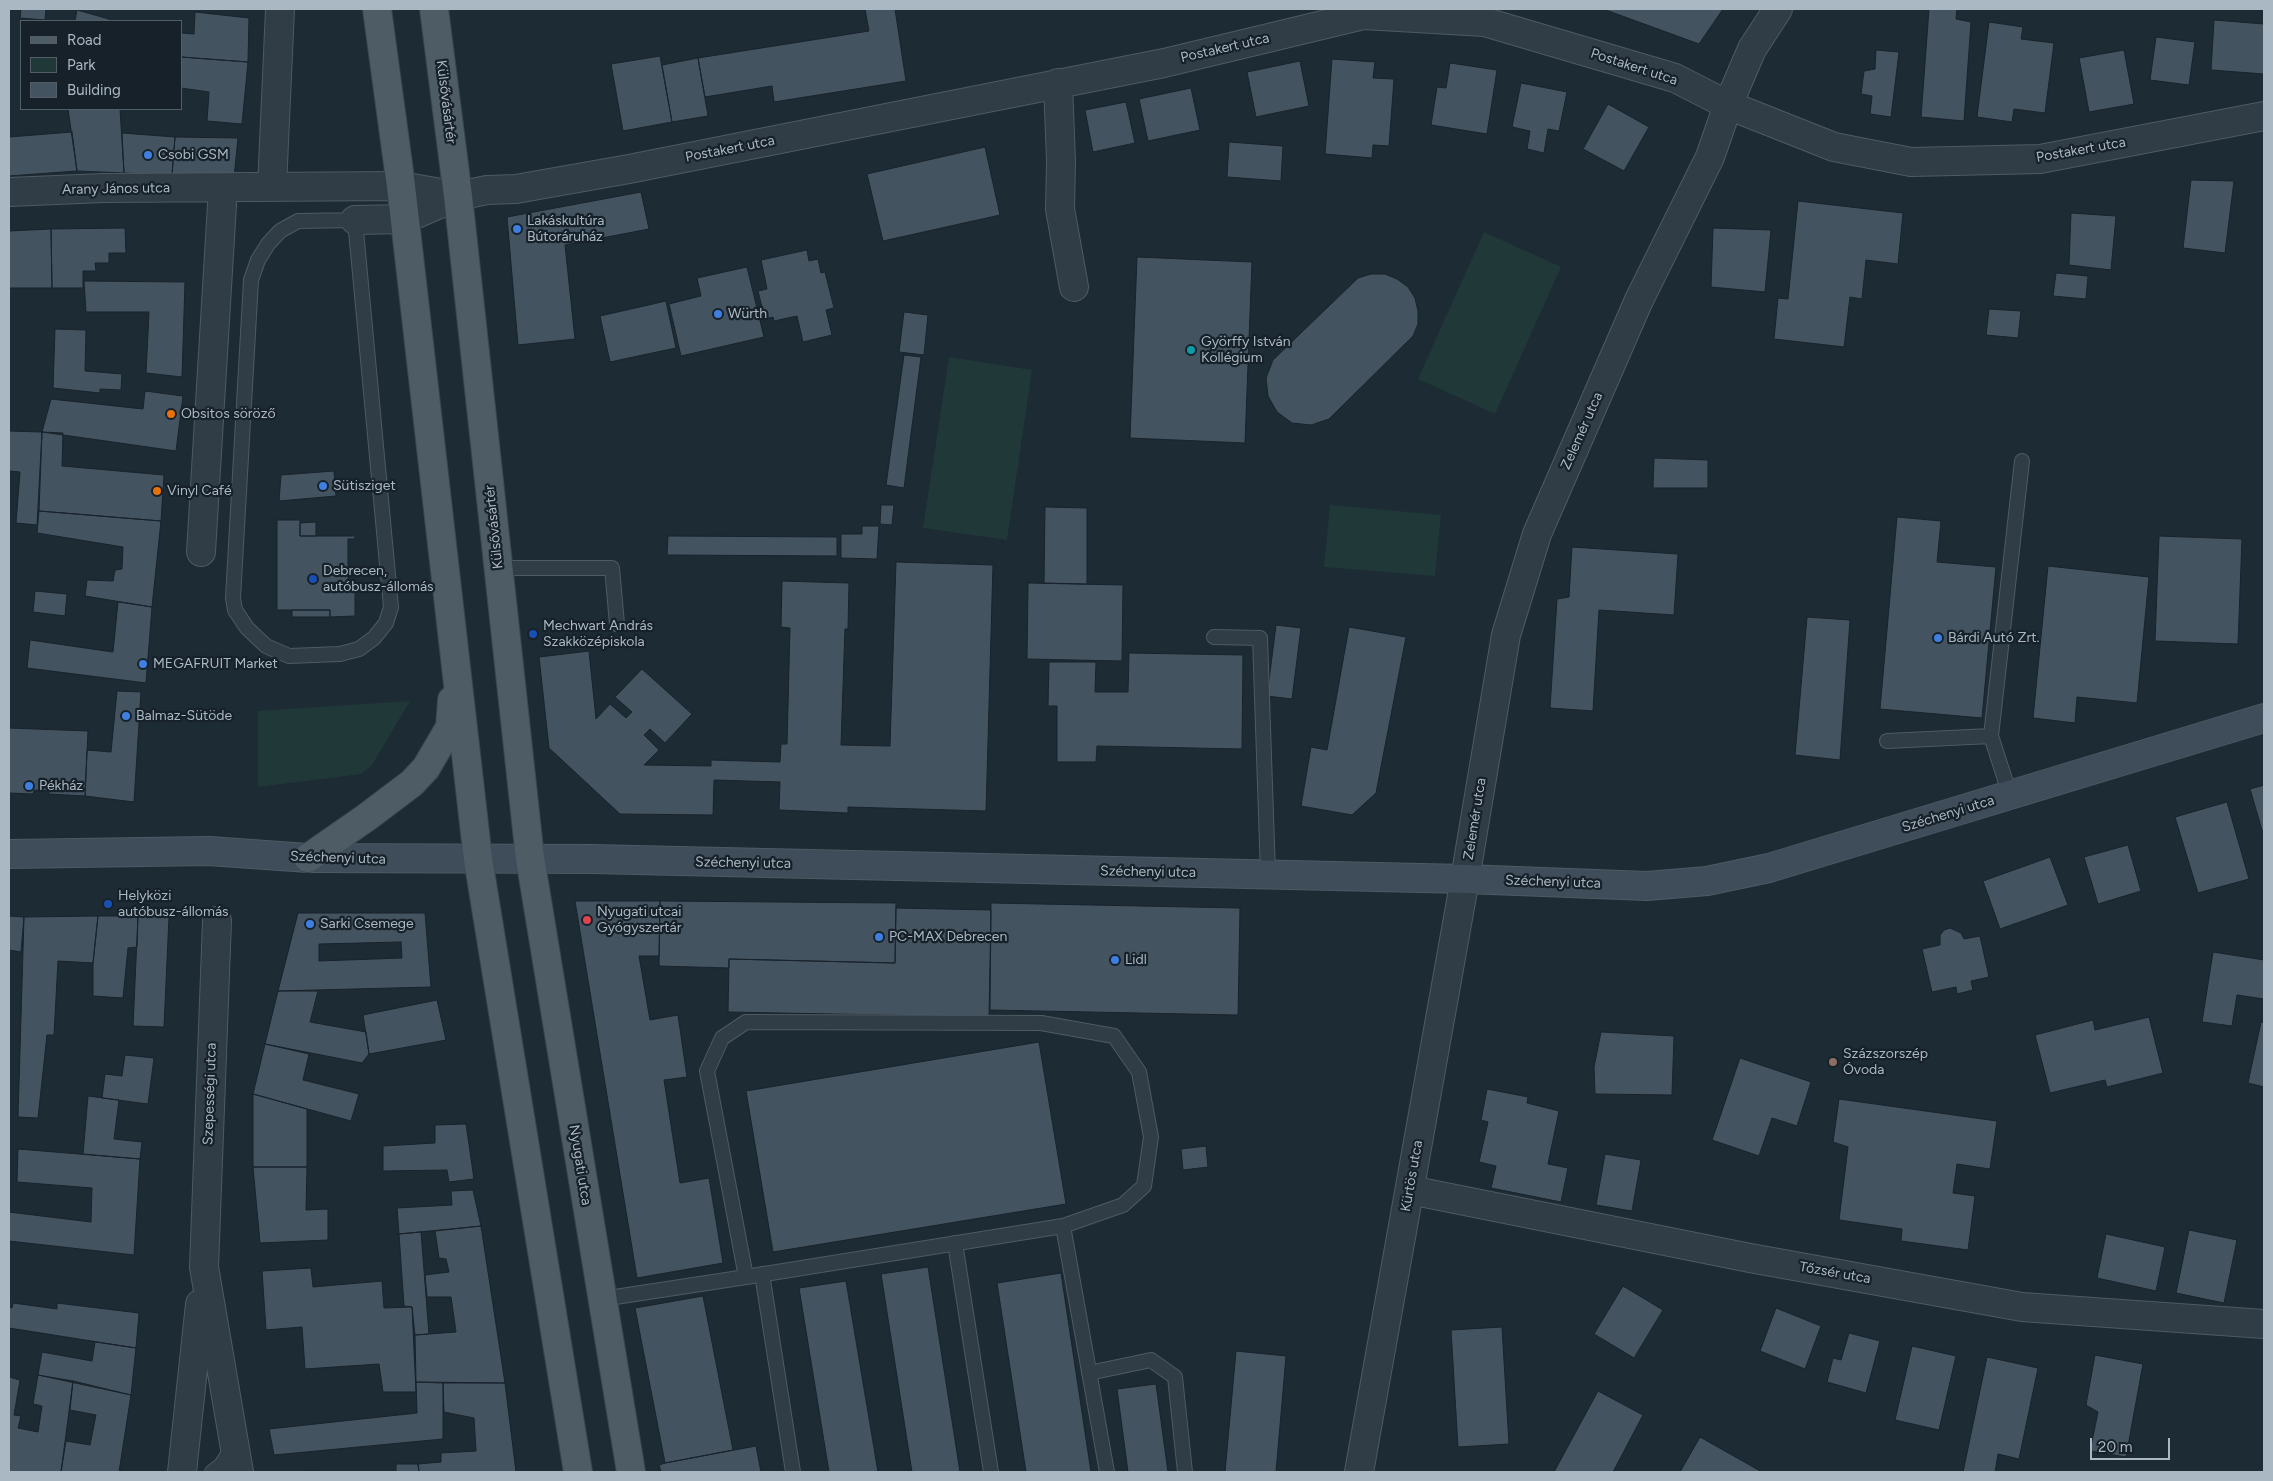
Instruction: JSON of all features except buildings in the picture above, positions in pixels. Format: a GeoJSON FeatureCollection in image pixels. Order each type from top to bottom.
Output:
{"type":"FeatureCollection","features":[{"type":"Feature","properties":{"kind":"main road"},"geometry":{"type":"LineString","coordinates":[[377,9],[401,186],[478,859],[578,1472]]}},
{"type":"Feature","properties":{"kind":"main road","name":"Külsővásártér"},"geometry":{"type":"LineString","coordinates":[[434,9],[458,196],[530,858]]}},
{"type":"Feature","properties":{"kind":"main road"},"geometry":{"type":"LineString","coordinates":[[308,858],[367,818],[412,783],[426,768],[450,727],[456,666]]}},
{"type":"Feature","properties":{"kind":"main road","name":"Nyugati utca"},"geometry":{"type":"LineString","coordinates":[[530,858],[631,1472]]}},
{"type":"Feature","properties":{"kind":"street"},"geometry":{"type":"LineString","coordinates":[[272,187],[280,9]]}},
{"type":"Feature","properties":{"kind":"street","name":"Zelemér utca"},"geometry":{"type":"LineString","coordinates":[[1465,879],[1506,635],[1537,534],[1639,300],[1710,157],[1728,104],[1752,49],[1778,9]]}},
{"type":"Feature","properties":{"kind":"street","name":"Postakert utca"},"geometry":{"type":"LineString","coordinates":[[401,186],[458,196],[487,190],[516,189],[629,169],[1164,63],[1364,15],[1485,22],[1675,78],[1728,104],[1834,147],[1911,162],[2040,159],[2264,116]]}},
{"type":"Feature","properties":{"kind":"street"},"geometry":{"type":"LineString","coordinates":[[1058,84],[1061,161],[1060,209],[1074,287]]}},
{"type":"Feature","properties":{"kind":"street"},"geometry":{"type":"LineString","coordinates":[[201,552],[223,188],[401,186]]}},
{"type":"Feature","properties":{"kind":"street","name":"Arany János utca"},"geometry":{"type":"LineString","coordinates":[[9,192],[104,188],[223,188]]}},
{"type":"Feature","properties":{"kind":"street"},"geometry":{"type":"LineString","coordinates":[[357,233],[405,220],[458,196]]}},
{"type":"Feature","properties":{"kind":"street","name":"Széchenyi utca"},"geometry":{"type":"LineString","coordinates":[[9,854],[209,851],[308,858],[530,858],[1268,874],[1647,886],[1707,881],[1769,868],[2264,718]]}},
{"type":"Feature","properties":{"kind":"street","name":"Kürtös utca"},"geometry":{"type":"LineString","coordinates":[[1359,1472],[1465,879]]}},
{"type":"Feature","properties":{"kind":"street","name":"Szepességi utca"},"geometry":{"type":"LineString","coordinates":[[182,1472],[204,1267],[217,921]]}},
{"type":"Feature","properties":{"kind":"street","name":"Tőzsér utca"},"geometry":{"type":"LineString","coordinates":[[1410,1190],[1750,1258],[2022,1307],[2264,1324]]}},
{"type":"Feature","properties":{"kind":"street","name":"Szepességi utca"},"geometry":{"type":"LineString","coordinates":[[204,1267],[240,1472]]}},
{"type":"Feature","properties":{"kind":"lane"},"geometry":{"type":"LineString","coordinates":[[298,221],[329,221],[357,233],[391,607],[386,623],[374,638],[359,649],[340,654],[289,656],[266,646],[247,628],[235,610],[232,598],[251,280],[258,260],[268,244],[280,231],[298,221]]}},
{"type":"Feature","properties":{"kind":"lane"},"geometry":{"type":"LineString","coordinates":[[2010,795],[1991,736],[2022,461]]}},
{"type":"Feature","properties":{"kind":"lane"},"geometry":{"type":"LineString","coordinates":[[498,568],[612,568],[617,624]]}},
{"type":"Feature","properties":{"kind":"lane"},"geometry":{"type":"LineString","coordinates":[[1214,637],[1260,638],[1268,874]]}},
{"type":"Feature","properties":{"kind":"lane"},"geometry":{"type":"LineString","coordinates":[[1887,740],[1991,736]]}},
{"type":"Feature","properties":{"kind":"lane"},"geometry":{"type":"LineString","coordinates":[[602,1299],[746,1277],[1064,1226],[1123,1206],[1144,1186],[1151,1137],[1139,1072],[1114,1036],[1041,1023],[746,1022],[722,1038],[707,1071],[746,1277]]}},
{"type":"Feature","properties":{"kind":"lane"},"geometry":{"type":"LineString","coordinates":[[1064,1226],[1107,1472]]}},
{"type":"Feature","properties":{"kind":"lane"},"geometry":{"type":"LineString","coordinates":[[955,1243],[991,1472]]}},
{"type":"Feature","properties":{"kind":"lane"},"geometry":{"type":"LineString","coordinates":[[762,1274],[793,1472]]}},
{"type":"Feature","properties":{"kind":"lane"},"geometry":{"type":"LineString","coordinates":[[1089,1372],[1152,1360],[1175,1377],[1185,1472]]}},
{"type":"Feature","properties":{"kind":"lane"},"geometry":{"type":"LineString","coordinates":[[212,1472],[221,1465],[234,1445]]}},
{"type":"Feature","properties":{"kind":"green space"},"geometry":{"type":"Polygon","coordinates":[[[1484,232],[1561,267],[1495,414],[1418,379],[1484,232]]]}},
{"type":"Feature","properties":{"kind":"green space"},"geometry":{"type":"Polygon","coordinates":[[[949,357],[1032,370],[1007,540],[923,528],[949,357]]]}},
{"type":"Feature","properties":{"kind":"green space"},"geometry":{"type":"Polygon","coordinates":[[[1330,505],[1441,515],[1435,576],[1324,567],[1330,505]]]}},
{"type":"Feature","properties":{"kind":"green space"},"geometry":{"type":"Polygon","coordinates":[[[410,701],[372,765],[361,774],[258,787],[258,711],[410,701]]]}},
{"type":"Feature","properties":{"kind":"place","name":"Csobi GSM"},"geometry":{"type":"Point","coordinates":[148,155]}},
{"type":"Feature","properties":{"kind":"place","name":"Lakáskultúra Bútoráruház"},"geometry":{"type":"Point","coordinates":[517,229]}},
{"type":"Feature","properties":{"kind":"place","name":"Würth"},"geometry":{"type":"Point","coordinates":[718,314]}},
{"type":"Feature","properties":{"kind":"place","name":"Györffy István Kollégium"},"geometry":{"type":"Point","coordinates":[1191,350]}},
{"type":"Feature","properties":{"kind":"place","name":"Obsitos söröző"},"geometry":{"type":"Point","coordinates":[171,414]}},
{"type":"Feature","properties":{"kind":"place","name":"Sütisziget"},"geometry":{"type":"Point","coordinates":[323,486]}},
{"type":"Feature","properties":{"kind":"place","name":"Vinyl Café"},"geometry":{"type":"Point","coordinates":[157,491]}},
{"type":"Feature","properties":{"kind":"place","name":"Debrecen, autóbusz-állomás"},"geometry":{"type":"Point","coordinates":[313,579]}},
{"type":"Feature","properties":{"kind":"place","name":"Mechwart András Szakközépiskola"},"geometry":{"type":"Point","coordinates":[533,634]}},
{"type":"Feature","properties":{"kind":"place","name":"Bárdi Autó Zrt."},"geometry":{"type":"Point","coordinates":[1938,638]}},
{"type":"Feature","properties":{"kind":"place","name":"MEGAFRUIT Market"},"geometry":{"type":"Point","coordinates":[143,664]}},
{"type":"Feature","properties":{"kind":"place","name":"Balmaz-Sütöde"},"geometry":{"type":"Point","coordinates":[126,716]}},
{"type":"Feature","properties":{"kind":"place","name":"Pékház"},"geometry":{"type":"Point","coordinates":[29,786]}},
{"type":"Feature","properties":{"kind":"place","name":"Helyközi autóbusz-állomás"},"geometry":{"type":"Point","coordinates":[108,904]}},
{"type":"Feature","properties":{"kind":"place","name":"Nyugati utcai Gyógyszertár"},"geometry":{"type":"Point","coordinates":[587,920]}},
{"type":"Feature","properties":{"kind":"place","name":"Sarki Csemege"},"geometry":{"type":"Point","coordinates":[310,924]}},
{"type":"Feature","properties":{"kind":"place","name":"PC-MAX Debrecen"},"geometry":{"type":"Point","coordinates":[879,937]}},
{"type":"Feature","properties":{"kind":"place","name":"Lidl"},"geometry":{"type":"Point","coordinates":[1115,960]}},
{"type":"Feature","properties":{"kind":"place","name":"Százszorszép Óvoda"},"geometry":{"type":"Point","coordinates":[1833,1062]}}]}
